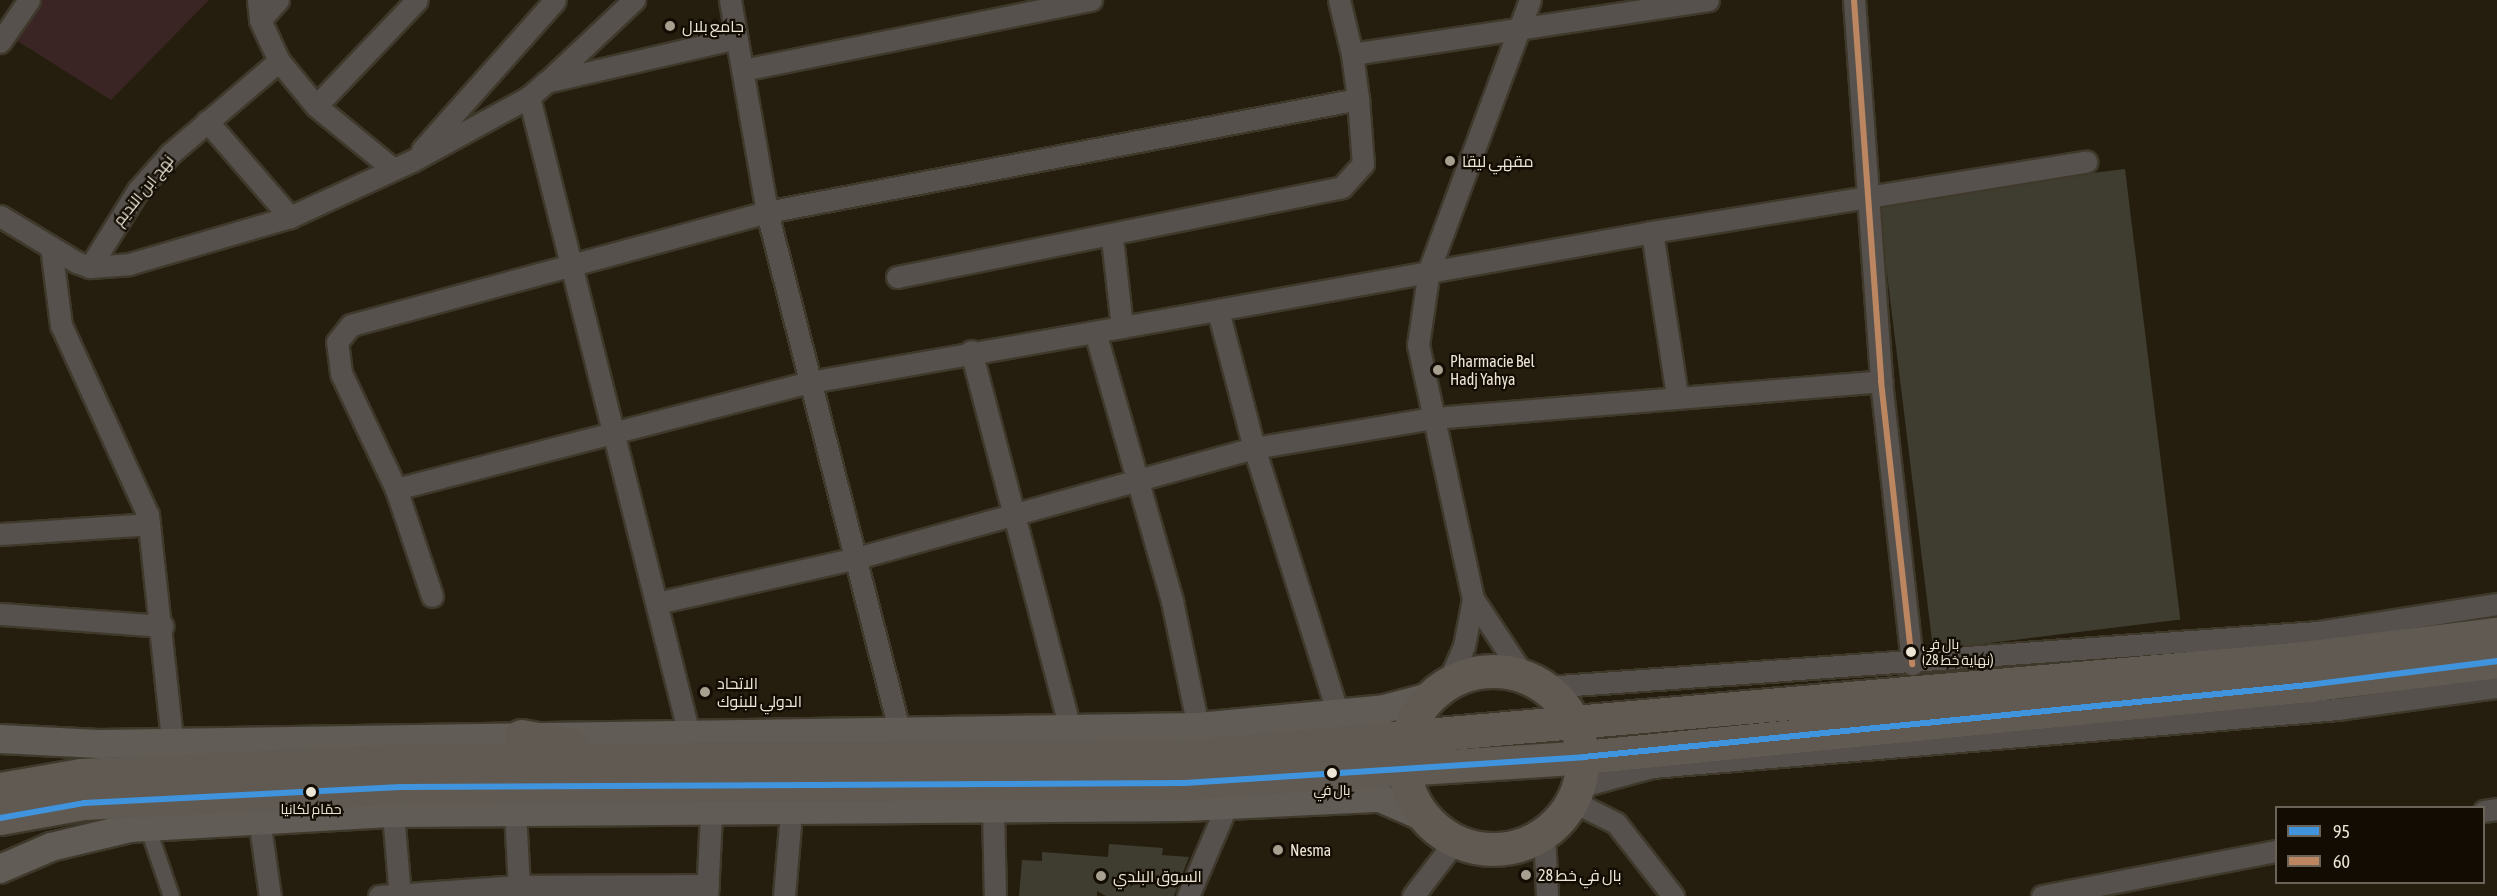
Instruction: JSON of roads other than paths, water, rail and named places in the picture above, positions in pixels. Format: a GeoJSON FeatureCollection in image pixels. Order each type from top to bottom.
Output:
{"type":"FeatureCollection","features":[{"type":"Feature","properties":{"kind":"main road"},"geometry":{"type":"LineString","coordinates":[[0,818],[84,802],[401,787],[958,787],[1185,783],[1405,754],[1575,724],[2295,659],[2497,633]]}},
{"type":"Feature","properties":{"kind":"main road"},"geometry":{"type":"LineString","coordinates":[[0,789],[81,775],[399,760],[670,761],[1405,754],[1578,782],[2497,661]]}},
{"type":"Feature","properties":{"kind":"main road"},"geometry":{"type":"LineString","coordinates":[[0,739],[99,744],[172,739],[900,733],[1198,727],[1384,709],[1498,671],[1534,681],[1575,724],[1578,782],[1544,834],[1516,847],[1485,849],[1455,841],[1424,817],[1380,798],[1227,805],[711,813],[393,813],[259,819],[147,826],[51,848],[0,868]]}},
{"type":"Feature","properties":{"kind":"main road"},"geometry":{"type":"LineString","coordinates":[[1424,817],[1405,754],[1439,690]]}},
{"type":"Feature","properties":{"kind":"main road"},"geometry":{"type":"LineString","coordinates":[[521,736],[670,761]]}},
{"type":"Feature","properties":{"kind":"street"},"geometry":{"type":"LineString","coordinates":[[0,42],[29,0]]}},
{"type":"Feature","properties":{"kind":"street"},"geometry":{"type":"LineString","coordinates":[[278,0],[259,10],[279,61],[316,106],[403,165]]}},
{"type":"Feature","properties":{"kind":"street"},"geometry":{"type":"LineString","coordinates":[[316,106],[417,0]]}},
{"type":"Feature","properties":{"kind":"street"},"geometry":{"type":"LineString","coordinates":[[403,165],[555,0]]}},
{"type":"Feature","properties":{"kind":"street"},"geometry":{"type":"LineString","coordinates":[[0,216],[51,247],[90,267],[129,264],[290,217],[403,165],[529,98],[634,0]]}},
{"type":"Feature","properties":{"kind":"street"},"geometry":{"type":"LineString","coordinates":[[730,0],[767,212],[853,559],[900,733]]}},
{"type":"Feature","properties":{"kind":"street"},"geometry":{"type":"LineString","coordinates":[[743,70],[1091,0]]}},
{"type":"Feature","properties":{"kind":"street"},"geometry":{"type":"LineString","coordinates":[[897,277],[1112,238],[1350,183],[1364,152],[1352,54],[1339,0]]}},
{"type":"Feature","properties":{"kind":"street"},"geometry":{"type":"LineString","coordinates":[[1439,690],[1464,646],[1473,598],[1418,345],[1429,270],[1516,28],[1530,0]]}},
{"type":"Feature","properties":{"kind":"street"},"geometry":{"type":"LineString","coordinates":[[1352,54],[1708,0]]}},
{"type":"Feature","properties":{"kind":"street"},"geometry":{"type":"LineString","coordinates":[[1854,0],[1881,381],[1912,664]]}},
{"type":"Feature","properties":{"kind":"street"},"geometry":{"type":"LineString","coordinates":[[546,82],[736,38]]}},
{"type":"Feature","properties":{"kind":"street","name":"نهج ابن النديم"},"geometry":{"type":"LineString","coordinates":[[90,267],[138,190],[207,121],[279,61]]}},
{"type":"Feature","properties":{"kind":"street"},"geometry":{"type":"LineString","coordinates":[[529,98],[688,734]]}},
{"type":"Feature","properties":{"kind":"street"},"geometry":{"type":"LineString","coordinates":[[432,596],[396,489],[341,373],[337,342],[343,333],[365,320],[767,212],[1358,99]]}},
{"type":"Feature","properties":{"kind":"street"},"geometry":{"type":"LineString","coordinates":[[207,121],[290,217]]}},
{"type":"Feature","properties":{"kind":"street"},"geometry":{"type":"LineString","coordinates":[[396,489],[810,382],[971,351],[1218,311],[1429,270],[2086,162]]}},
{"type":"Feature","properties":{"kind":"street"},"geometry":{"type":"LineString","coordinates":[[1652,232],[1677,396]]}},
{"type":"Feature","properties":{"kind":"street"},"geometry":{"type":"LineString","coordinates":[[1112,238],[1122,327]]}},
{"type":"Feature","properties":{"kind":"street"},"geometry":{"type":"LineString","coordinates":[[51,247],[61,325],[135,477],[149,524],[163,626],[172,739]]}},
{"type":"Feature","properties":{"kind":"street"},"geometry":{"type":"LineString","coordinates":[[1218,311],[1254,448],[1338,714]]}},
{"type":"Feature","properties":{"kind":"street"},"geometry":{"type":"LineString","coordinates":[[1095,332],[1135,481],[1172,601],[1198,727]]}},
{"type":"Feature","properties":{"kind":"street"},"geometry":{"type":"LineString","coordinates":[[971,351],[1011,515],[1071,731]]}},
{"type":"Feature","properties":{"kind":"street"},"geometry":{"type":"LineString","coordinates":[[657,603],[853,559],[1254,448],[1434,418],[1677,396],[1881,381]]}},
{"type":"Feature","properties":{"kind":"street"},"geometry":{"type":"LineString","coordinates":[[0,534],[149,524]]}},
{"type":"Feature","properties":{"kind":"street"},"geometry":{"type":"LineString","coordinates":[[1473,598],[1534,681],[1912,664],[2318,632],[2497,604]]}},
{"type":"Feature","properties":{"kind":"street"},"geometry":{"type":"LineString","coordinates":[[0,614],[163,626]]}},
{"type":"Feature","properties":{"kind":"street"},"geometry":{"type":"LineString","coordinates":[[1578,782],[1652,767],[2338,709],[2497,687]]}},
{"type":"Feature","properties":{"kind":"street"},"geometry":{"type":"LineString","coordinates":[[1578,782],[1638,846],[1673,896]]}},
{"type":"Feature","properties":{"kind":"street"},"geometry":{"type":"LineString","coordinates":[[1188,896],[1227,805]]}},
{"type":"Feature","properties":{"kind":"street"},"geometry":{"type":"LineString","coordinates":[[993,809],[995,896]]}},
{"type":"Feature","properties":{"kind":"street"},"geometry":{"type":"LineString","coordinates":[[784,896],[791,812]]}},
{"type":"Feature","properties":{"kind":"street"},"geometry":{"type":"LineString","coordinates":[[393,813],[393,895],[519,886],[566,890],[707,890],[711,813]]}},
{"type":"Feature","properties":{"kind":"street"},"geometry":{"type":"LineString","coordinates":[[515,813],[519,886]]}},
{"type":"Feature","properties":{"kind":"street"},"geometry":{"type":"LineString","coordinates":[[259,819],[270,896]]}},
{"type":"Feature","properties":{"kind":"street"},"geometry":{"type":"LineString","coordinates":[[147,826],[171,896]]}},
{"type":"Feature","properties":{"kind":"street"},"geometry":{"type":"LineString","coordinates":[[1544,834],[1547,896]]}},
{"type":"Feature","properties":{"kind":"street"},"geometry":{"type":"LineString","coordinates":[[1413,896],[1455,841]]}},
{"type":"Feature","properties":{"kind":"street"},"geometry":{"type":"LineString","coordinates":[[2042,896],[2275,851]]}},
{"type":"Feature","properties":{"kind":"place","name":"جامع بلال"},"geometry":{"type":"Point","coordinates":[670,26]}},
{"type":"Feature","properties":{"kind":"place","name":"مقهي ليقا"},"geometry":{"type":"Point","coordinates":[1450,161]}},
{"type":"Feature","properties":{"kind":"place","name":"Pharmacie Bel Hadj Yahya"},"geometry":{"type":"Point","coordinates":[1438,370]}},
{"type":"Feature","properties":{"kind":"place","name":"بال في (نهاية خط 28)"},"geometry":{"type":"Point","coordinates":[1911,652]}},
{"type":"Feature","properties":{"kind":"place","name":"الاتحاد الدولي للبنوك"},"geometry":{"type":"Point","coordinates":[705,692]}},
{"type":"Feature","properties":{"kind":"place","name":"بال في"},"geometry":{"type":"Point","coordinates":[1332,773]}},
{"type":"Feature","properties":{"kind":"place","name":"حمّام لكانيا"},"geometry":{"type":"Point","coordinates":[311,792]}},
{"type":"Feature","properties":{"kind":"place","name":"Nesma"},"geometry":{"type":"Point","coordinates":[1278,850]}},
{"type":"Feature","properties":{"kind":"place","name":"بال في خط 28"},"geometry":{"type":"Point","coordinates":[1526,875]}},
{"type":"Feature","properties":{"kind":"place","name":"السوق البلدي"},"geometry":{"type":"Point","coordinates":[1101,876]}}]}
